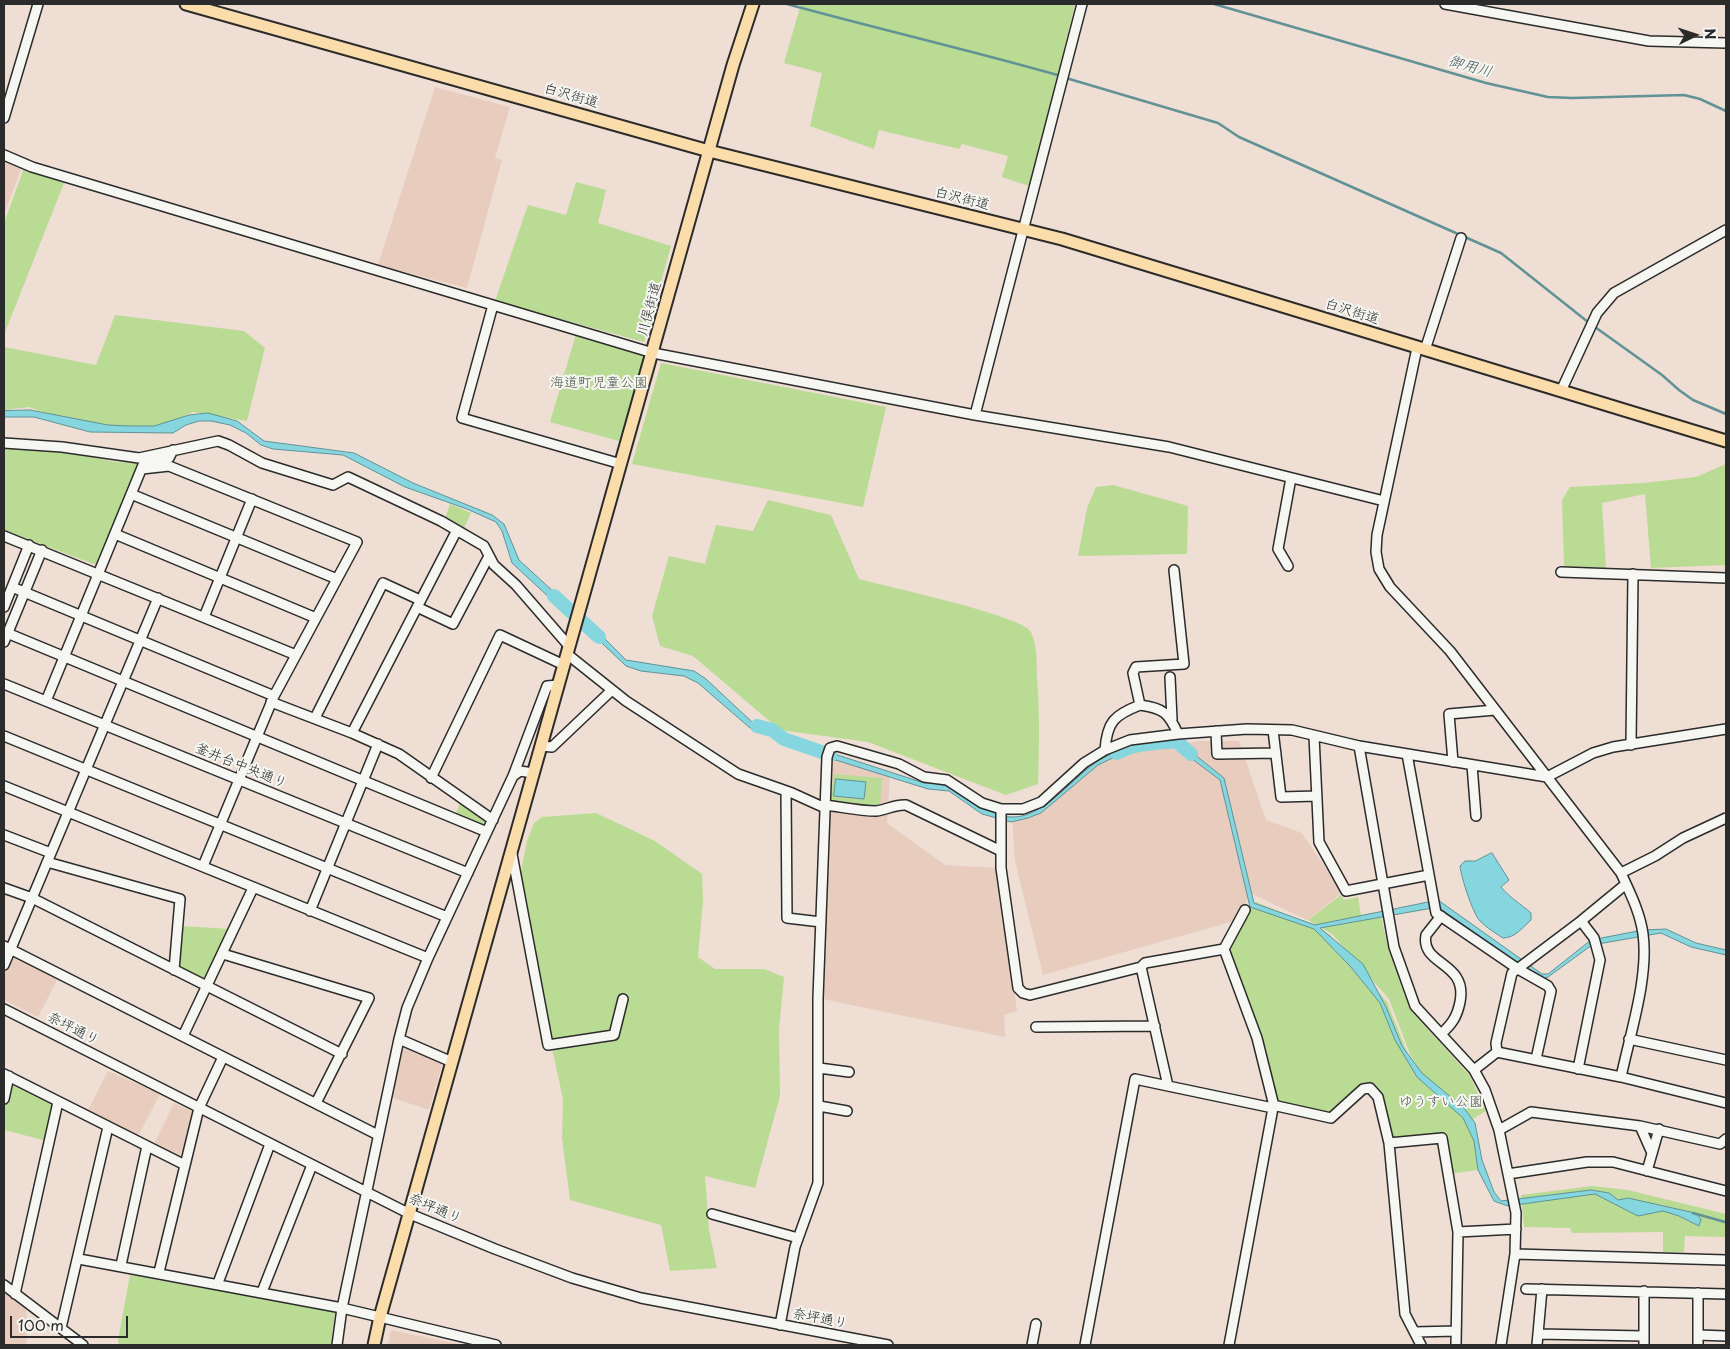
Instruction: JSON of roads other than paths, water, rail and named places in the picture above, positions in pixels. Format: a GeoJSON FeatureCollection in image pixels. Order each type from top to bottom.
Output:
{"type":"FeatureCollection","features":[{"type":"Feature","properties":{"kind":"main road","name":"白沢街道"},"geometry":{"type":"LineString","coordinates":[[186,4],[709,151],[1024,230],[1726,441]]}},
{"type":"Feature","properties":{"kind":"main road","name":"川俣街道"},"geometry":{"type":"LineString","coordinates":[[374,1345],[380,1317],[511,851],[709,151],[753,4]]}},
{"type":"Feature","properties":{"kind":"street"},"geometry":{"type":"LineString","coordinates":[[4,118],[38,4]]}},
{"type":"Feature","properties":{"kind":"street"},"geometry":{"type":"LineString","coordinates":[[976,416],[990,354],[1082,4]]}},
{"type":"Feature","properties":{"kind":"street"},"geometry":{"type":"LineString","coordinates":[[1445,4],[1649,42],[1726,43]]}},
{"type":"Feature","properties":{"kind":"street"},"geometry":{"type":"LineString","coordinates":[[4,155],[32,167],[653,353],[976,416],[1168,447],[1384,501]]}},
{"type":"Feature","properties":{"kind":"street"},"geometry":{"type":"LineString","coordinates":[[1561,391],[1597,313],[1614,293],[1726,230]]}},
{"type":"Feature","properties":{"kind":"street"},"geometry":{"type":"LineString","coordinates":[[1461,238],[1421,349],[1384,501],[1376,552],[1379,569],[1390,587],[1450,651],[1621,873],[1636,905],[1643,933],[1644,966],[1621,1078]]}},
{"type":"Feature","properties":{"kind":"street"},"geometry":{"type":"LineString","coordinates":[[494,305],[462,418],[622,464]]}},
{"type":"Feature","properties":{"kind":"street"},"geometry":{"type":"LineString","coordinates":[[4,443],[62,447],[139,458],[218,441],[262,463],[333,485],[348,478],[457,530],[484,546],[494,565],[516,585],[567,655],[612,690],[738,774],[825,807],[875,811],[888,809],[895,805],[906,805],[1001,851]]}},
{"type":"Feature","properties":{"kind":"street"},"geometry":{"type":"LineString","coordinates":[[46,701],[143,465],[169,458],[173,450]]}},
{"type":"Feature","properties":{"kind":"street"},"geometry":{"type":"LineString","coordinates":[[142,469],[169,466],[356,542],[273,699],[203,866]]}},
{"type":"Feature","properties":{"kind":"street"},"geometry":{"type":"LineString","coordinates":[[1288,566],[1278,550],[1292,478]]}},
{"type":"Feature","properties":{"kind":"street"},"geometry":{"type":"LineString","coordinates":[[131,494],[337,579]]}},
{"type":"Feature","properties":{"kind":"street"},"geometry":{"type":"LineString","coordinates":[[204,617],[252,499]]}},
{"type":"Feature","properties":{"kind":"street"},"geometry":{"type":"LineString","coordinates":[[352,733],[457,530]]}},
{"type":"Feature","properties":{"kind":"street"},"geometry":{"type":"LineString","coordinates":[[115,534],[316,618]]}},
{"type":"Feature","properties":{"kind":"street"},"geometry":{"type":"LineString","coordinates":[[4,536],[99,573],[296,656]]}},
{"type":"Feature","properties":{"kind":"street"},"geometry":{"type":"LineString","coordinates":[[4,607],[29,545]]}},
{"type":"Feature","properties":{"kind":"street"},"geometry":{"type":"LineString","coordinates":[[42,550],[6,638],[64,657],[487,832]]}},
{"type":"Feature","properties":{"kind":"street"},"geometry":{"type":"LineString","coordinates":[[316,718],[383,583],[453,624],[489,556]]}},
{"type":"Feature","properties":{"kind":"street"},"geometry":{"type":"LineString","coordinates":[[1140,705],[1133,674],[1136,667],[1184,664],[1174,570]]}},
{"type":"Feature","properties":{"kind":"street"},"geometry":{"type":"LineString","coordinates":[[1560,572],[1726,578]]}},
{"type":"Feature","properties":{"kind":"street"},"geometry":{"type":"LineString","coordinates":[[1631,745],[1633,574]]}},
{"type":"Feature","properties":{"kind":"street"},"geometry":{"type":"LineString","coordinates":[[12,587],[140,640],[378,744],[411,761],[431,778],[493,820]]}},
{"type":"Feature","properties":{"kind":"street"},"geometry":{"type":"LineString","coordinates":[[4,965],[8,948],[32,898],[158,598]]}},
{"type":"Feature","properties":{"kind":"street"},"geometry":{"type":"LineString","coordinates":[[431,778],[500,635],[567,655]]}},
{"type":"Feature","properties":{"kind":"street"},"geometry":{"type":"LineString","coordinates":[[1170,677],[1172,719],[1178,734]]}},
{"type":"Feature","properties":{"kind":"street","name":"釜井台中央通り"},"geometry":{"type":"LineString","coordinates":[[4,684],[468,873]]}},
{"type":"Feature","properties":{"kind":"street"},"geometry":{"type":"LineString","coordinates":[[337,1345],[342,1308],[378,1135],[399,1039],[408,1008],[428,958],[513,776],[547,686],[558,685]]}},
{"type":"Feature","properties":{"kind":"street"},"geometry":{"type":"LineString","coordinates":[[541,746],[552,747],[612,690]]}},
{"type":"Feature","properties":{"kind":"street"},"geometry":{"type":"LineString","coordinates":[[1105,750],[1106,732],[1120,712],[1140,705],[1164,712],[1172,719]]}},
{"type":"Feature","properties":{"kind":"street"},"geometry":{"type":"LineString","coordinates":[[1453,762],[1449,714],[1495,710]]}},
{"type":"Feature","properties":{"kind":"street"},"geometry":{"type":"LineString","coordinates":[[780,1325],[798,1238],[818,1183],[818,998],[827,754],[837,746],[899,764],[924,777],[947,780],[1001,814],[1023,809],[1041,802],[1084,763],[1105,750],[1130,740],[1178,734],[1216,731],[1292,730],[1359,746],[1546,777],[1593,753],[1726,729]]}},
{"type":"Feature","properties":{"kind":"street"},"geometry":{"type":"LineString","coordinates":[[1273,730],[1281,797],[1317,796]]}},
{"type":"Feature","properties":{"kind":"street"},"geometry":{"type":"LineString","coordinates":[[1216,731],[1217,754],[1276,752]]}},
{"type":"Feature","properties":{"kind":"street"},"geometry":{"type":"LineString","coordinates":[[4,736],[447,917]]}},
{"type":"Feature","properties":{"kind":"street"},"geometry":{"type":"LineString","coordinates":[[1314,736],[1319,842],[1346,891],[1429,876]]}},
{"type":"Feature","properties":{"kind":"street"},"geometry":{"type":"LineString","coordinates":[[310,911],[378,744]]}},
{"type":"Feature","properties":{"kind":"street"},"geometry":{"type":"LineString","coordinates":[[1359,746],[1381,884],[1394,947],[1415,1006],[1474,1070],[1485,1090],[1499,1130],[1514,1202],[1516,1229],[1515,1254],[1501,1345]]}},
{"type":"Feature","properties":{"kind":"street"},"geometry":{"type":"LineString","coordinates":[[1408,754],[1436,912],[1522,966],[1548,986],[1551,991],[1536,1059]]}},
{"type":"Feature","properties":{"kind":"street"},"geometry":{"type":"LineString","coordinates":[[1472,764],[1476,816]]}},
{"type":"Feature","properties":{"kind":"street"},"geometry":{"type":"LineString","coordinates":[[513,776],[520,771],[534,773]]}},
{"type":"Feature","properties":{"kind":"street"},"geometry":{"type":"LineString","coordinates":[[4,786],[428,958]]}},
{"type":"Feature","properties":{"kind":"street"},"geometry":{"type":"LineString","coordinates":[[786,791],[787,918],[821,922]]}},
{"type":"Feature","properties":{"kind":"street"},"geometry":{"type":"LineString","coordinates":[[1001,814],[1001,868],[1018,988],[1023,993],[1030,995],[1141,967],[1144,963],[1224,949]]}},
{"type":"Feature","properties":{"kind":"street"},"geometry":{"type":"LineString","coordinates":[[1621,873],[1655,856],[1683,838],[1726,818]]}},
{"type":"Feature","properties":{"kind":"street"},"geometry":{"type":"LineString","coordinates":[[4,835],[51,853]]}},
{"type":"Feature","properties":{"kind":"street"},"geometry":{"type":"LineString","coordinates":[[511,851],[548,1045],[614,1035],[623,999]]}},
{"type":"Feature","properties":{"kind":"street"},"geometry":{"type":"LineString","coordinates":[[47,862],[180,899],[174,970]]}},
{"type":"Feature","properties":{"kind":"street"},"geometry":{"type":"LineString","coordinates":[[1474,1070],[1496,1052],[1512,973],[1582,921],[1626,884]]}},
{"type":"Feature","properties":{"kind":"street"},"geometry":{"type":"LineString","coordinates":[[4,888],[32,898],[342,1054]]}},
{"type":"Feature","properties":{"kind":"street"},"geometry":{"type":"LineString","coordinates":[[183,1036],[253,888]]}},
{"type":"Feature","properties":{"kind":"street"},"geometry":{"type":"LineString","coordinates":[[1229,1345],[1273,1108],[1257,1038],[1224,949],[1245,910]]}},
{"type":"Feature","properties":{"kind":"street"},"geometry":{"type":"LineString","coordinates":[[1441,916],[1426,935],[1427,948],[1432,955],[1456,974],[1461,983],[1461,995],[1455,1018],[1441,1034]]}},
{"type":"Feature","properties":{"kind":"street"},"geometry":{"type":"LineString","coordinates":[[1578,1069],[1600,960],[1596,942],[1582,921]]}},
{"type":"Feature","properties":{"kind":"street"},"geometry":{"type":"LineString","coordinates":[[8,948],[378,1135]]}},
{"type":"Feature","properties":{"kind":"street"},"geometry":{"type":"LineString","coordinates":[[223,954],[369,998],[316,1103]]}},
{"type":"Feature","properties":{"kind":"street"},"geometry":{"type":"LineString","coordinates":[[1141,967],[1168,1086]]}},
{"type":"Feature","properties":{"kind":"street","name":"奈坪通り"},"geometry":{"type":"LineString","coordinates":[[4,1010],[410,1214],[510,1255],[605,1288],[671,1305],[888,1345]]}},
{"type":"Feature","properties":{"kind":"street"},"geometry":{"type":"LineString","coordinates":[[1036,1027],[1155,1026]]}},
{"type":"Feature","properties":{"kind":"street"},"geometry":{"type":"LineString","coordinates":[[399,1039],[452,1062]]}},
{"type":"Feature","properties":{"kind":"street"},"geometry":{"type":"LineString","coordinates":[[1629,1039],[1726,1060]]}},
{"type":"Feature","properties":{"kind":"street"},"geometry":{"type":"LineString","coordinates":[[1496,1052],[1536,1059],[1726,1103]]}},
{"type":"Feature","properties":{"kind":"street"},"geometry":{"type":"LineString","coordinates":[[159,1272],[199,1108],[223,1057]]}},
{"type":"Feature","properties":{"kind":"street"},"geometry":{"type":"LineString","coordinates":[[819,1068],[849,1072]]}},
{"type":"Feature","properties":{"kind":"street"},"geometry":{"type":"LineString","coordinates":[[4,1099],[6,1075],[184,1165]]}},
{"type":"Feature","properties":{"kind":"street"},"geometry":{"type":"LineString","coordinates":[[1085,1345],[1135,1079],[1273,1108],[1277,1106],[1331,1118],[1363,1089],[1370,1088],[1378,1097],[1389,1143],[1405,1314],[1421,1345]]}},
{"type":"Feature","properties":{"kind":"street"},"geometry":{"type":"LineString","coordinates":[[15,1294],[58,1102]]}},
{"type":"Feature","properties":{"kind":"street"},"geometry":{"type":"LineString","coordinates":[[819,1106],[847,1111]]}},
{"type":"Feature","properties":{"kind":"street"},"geometry":{"type":"LineString","coordinates":[[1499,1130],[1531,1112],[1659,1129],[1720,1144],[1726,1139]]}},
{"type":"Feature","properties":{"kind":"street"},"geometry":{"type":"LineString","coordinates":[[1640,1126],[1652,1153]]}},
{"type":"Feature","properties":{"kind":"street"},"geometry":{"type":"LineString","coordinates":[[61,1328],[79,1258],[108,1127]]}},
{"type":"Feature","properties":{"kind":"street"},"geometry":{"type":"LineString","coordinates":[[1647,1171],[1659,1129]]}},
{"type":"Feature","properties":{"kind":"street"},"geometry":{"type":"LineString","coordinates":[[1389,1143],[1442,1138],[1458,1232],[1456,1345]]}},
{"type":"Feature","properties":{"kind":"street"},"geometry":{"type":"LineString","coordinates":[[218,1283],[270,1144]]}},
{"type":"Feature","properties":{"kind":"street"},"geometry":{"type":"LineString","coordinates":[[120,1266],[147,1146]]}},
{"type":"Feature","properties":{"kind":"street"},"geometry":{"type":"LineString","coordinates":[[1508,1174],[1587,1162],[1612,1162],[1726,1191]]}},
{"type":"Feature","properties":{"kind":"street"},"geometry":{"type":"LineString","coordinates":[[262,1292],[312,1165]]}},
{"type":"Feature","properties":{"kind":"street"},"geometry":{"type":"LineString","coordinates":[[712,1214],[798,1238]]}},
{"type":"Feature","properties":{"kind":"street"},"geometry":{"type":"LineString","coordinates":[[1458,1232],[1516,1229]]}},
{"type":"Feature","properties":{"kind":"street"},"geometry":{"type":"LineString","coordinates":[[1515,1254],[1726,1260]]}},
{"type":"Feature","properties":{"kind":"street"},"geometry":{"type":"LineString","coordinates":[[79,1258],[342,1308],[496,1345]]}},
{"type":"Feature","properties":{"kind":"street"},"geometry":{"type":"LineString","coordinates":[[4,1286],[83,1345]]}},
{"type":"Feature","properties":{"kind":"street"},"geometry":{"type":"LineString","coordinates":[[1526,1289],[1726,1294]]}},
{"type":"Feature","properties":{"kind":"street"},"geometry":{"type":"LineString","coordinates":[[1537,1345],[1542,1289]]}},
{"type":"Feature","properties":{"kind":"street"},"geometry":{"type":"LineString","coordinates":[[1644,1291],[1644,1345]]}},
{"type":"Feature","properties":{"kind":"street"},"geometry":{"type":"LineString","coordinates":[[1698,1293],[1698,1345]]}},
{"type":"Feature","properties":{"kind":"street"},"geometry":{"type":"LineString","coordinates":[[1032,1345],[1036,1324]]}},
{"type":"Feature","properties":{"kind":"street"},"geometry":{"type":"LineString","coordinates":[[1415,1332],[1456,1331]]}},
{"type":"Feature","properties":{"kind":"street"},"geometry":{"type":"LineString","coordinates":[[829,1345],[830,1334]]}},
{"type":"Feature","properties":{"kind":"street"},"geometry":{"type":"LineString","coordinates":[[1538,1334],[1644,1336]]}},
{"type":"Feature","properties":{"kind":"street"},"geometry":{"type":"LineString","coordinates":[[1698,1335],[1726,1336]]}},
{"type":"Feature","properties":{"kind":"water"},"geometry":{"type":"Polygon","coordinates":[[[30,410],[108,425],[130,426],[154,426],[189,415],[208,413],[237,421],[264,441],[354,453],[413,483],[492,515],[504,524],[519,560],[568,605],[566,613],[512,563],[502,531],[496,522],[467,509],[405,487],[343,455],[273,449],[261,445],[246,433],[230,425],[211,421],[199,421],[186,425],[173,433],[90,432],[34,417],[4,417],[4,411],[30,410]]]}},
{"type":"Feature","properties":{"kind":"water"},"geometry":{"type":"Polygon","coordinates":[[[588,622],[626,660],[694,671],[706,679],[752,722],[774,729],[772,735],[750,728],[698,683],[684,676],[641,671],[626,666],[585,627],[588,622]]]}},
{"type":"Feature","properties":{"kind":"water"},"geometry":{"type":"Polygon","coordinates":[[[1179,742],[1224,778],[1254,903],[1315,925],[1438,900],[1542,974],[1548,974],[1591,940],[1643,930],[1666,929],[1696,943],[1726,950],[1726,955],[1691,947],[1661,933],[1592,945],[1548,977],[1541,979],[1438,907],[1320,928],[1363,964],[1386,1007],[1402,1046],[1422,1073],[1464,1108],[1475,1123],[1482,1160],[1494,1192],[1501,1201],[1591,1190],[1609,1193],[1618,1200],[1628,1198],[1695,1213],[1701,1219],[1699,1226],[1679,1216],[1663,1211],[1638,1216],[1595,1194],[1508,1206],[1494,1201],[1478,1170],[1474,1141],[1463,1118],[1417,1077],[1395,1040],[1380,1003],[1350,966],[1314,929],[1250,907],[1220,780],[1175,746],[1129,750],[1098,765],[1041,813],[1011,822],[982,814],[949,791],[928,789],[810,752],[813,747],[924,783],[950,787],[997,814],[1012,817],[1024,815],[1048,803],[1101,759],[1120,751],[1179,742]]]}},
{"type":"Feature","properties":{"kind":"water"},"geometry":{"type":"Polygon","coordinates":[[[836,779],[866,782],[864,799],[834,796],[836,779]]]}},
{"type":"Feature","properties":{"kind":"water"},"geometry":{"type":"Polygon","coordinates":[[[1492,853],[1509,880],[1501,887],[1531,913],[1531,920],[1518,932],[1507,938],[1503,938],[1494,932],[1477,917],[1468,895],[1460,866],[1465,861],[1475,861],[1492,853]]]}},
{"type":"Feature","properties":{"kind":"waterway"},"geometry":{"type":"LineString","coordinates":[[787,4],[1061,76]]}},
{"type":"Feature","properties":{"kind":"waterway","name":"御用川"},"geometry":{"type":"LineString","coordinates":[[1214,4],[1486,83],[1548,97],[1684,95],[1700,99],[1726,111]]}},
{"type":"Feature","properties":{"kind":"waterway"},"geometry":{"type":"LineString","coordinates":[[1066,78],[1218,123],[1239,137],[1501,253],[1588,322],[1662,375],[1679,390],[1693,400],[1726,414]]}},
{"type":"Feature","properties":{"kind":"waterway"},"geometry":{"type":"LineString","coordinates":[[554,596],[599,637]]}},
{"type":"Feature","properties":{"kind":"waterway"},"geometry":{"type":"LineString","coordinates":[[757,726],[772,730],[784,739],[830,755]]}},
{"type":"Feature","properties":{"kind":"waterway"},"geometry":{"type":"LineString","coordinates":[[1117,753],[1138,745],[1176,741],[1191,754]]}},
{"type":"Feature","properties":{"kind":"waterway"},"geometry":{"type":"LineString","coordinates":[[1693,1213],[1725,1222]]}},
{"type":"Feature","properties":{"kind":"park label","name":"海道町児童公園"},"geometry":{"type":"Point","coordinates":[599,383]}},
{"type":"Feature","properties":{"kind":"park label","name":"ゆうすい公園"},"geometry":{"type":"Point","coordinates":[1441,1102]}}]}
